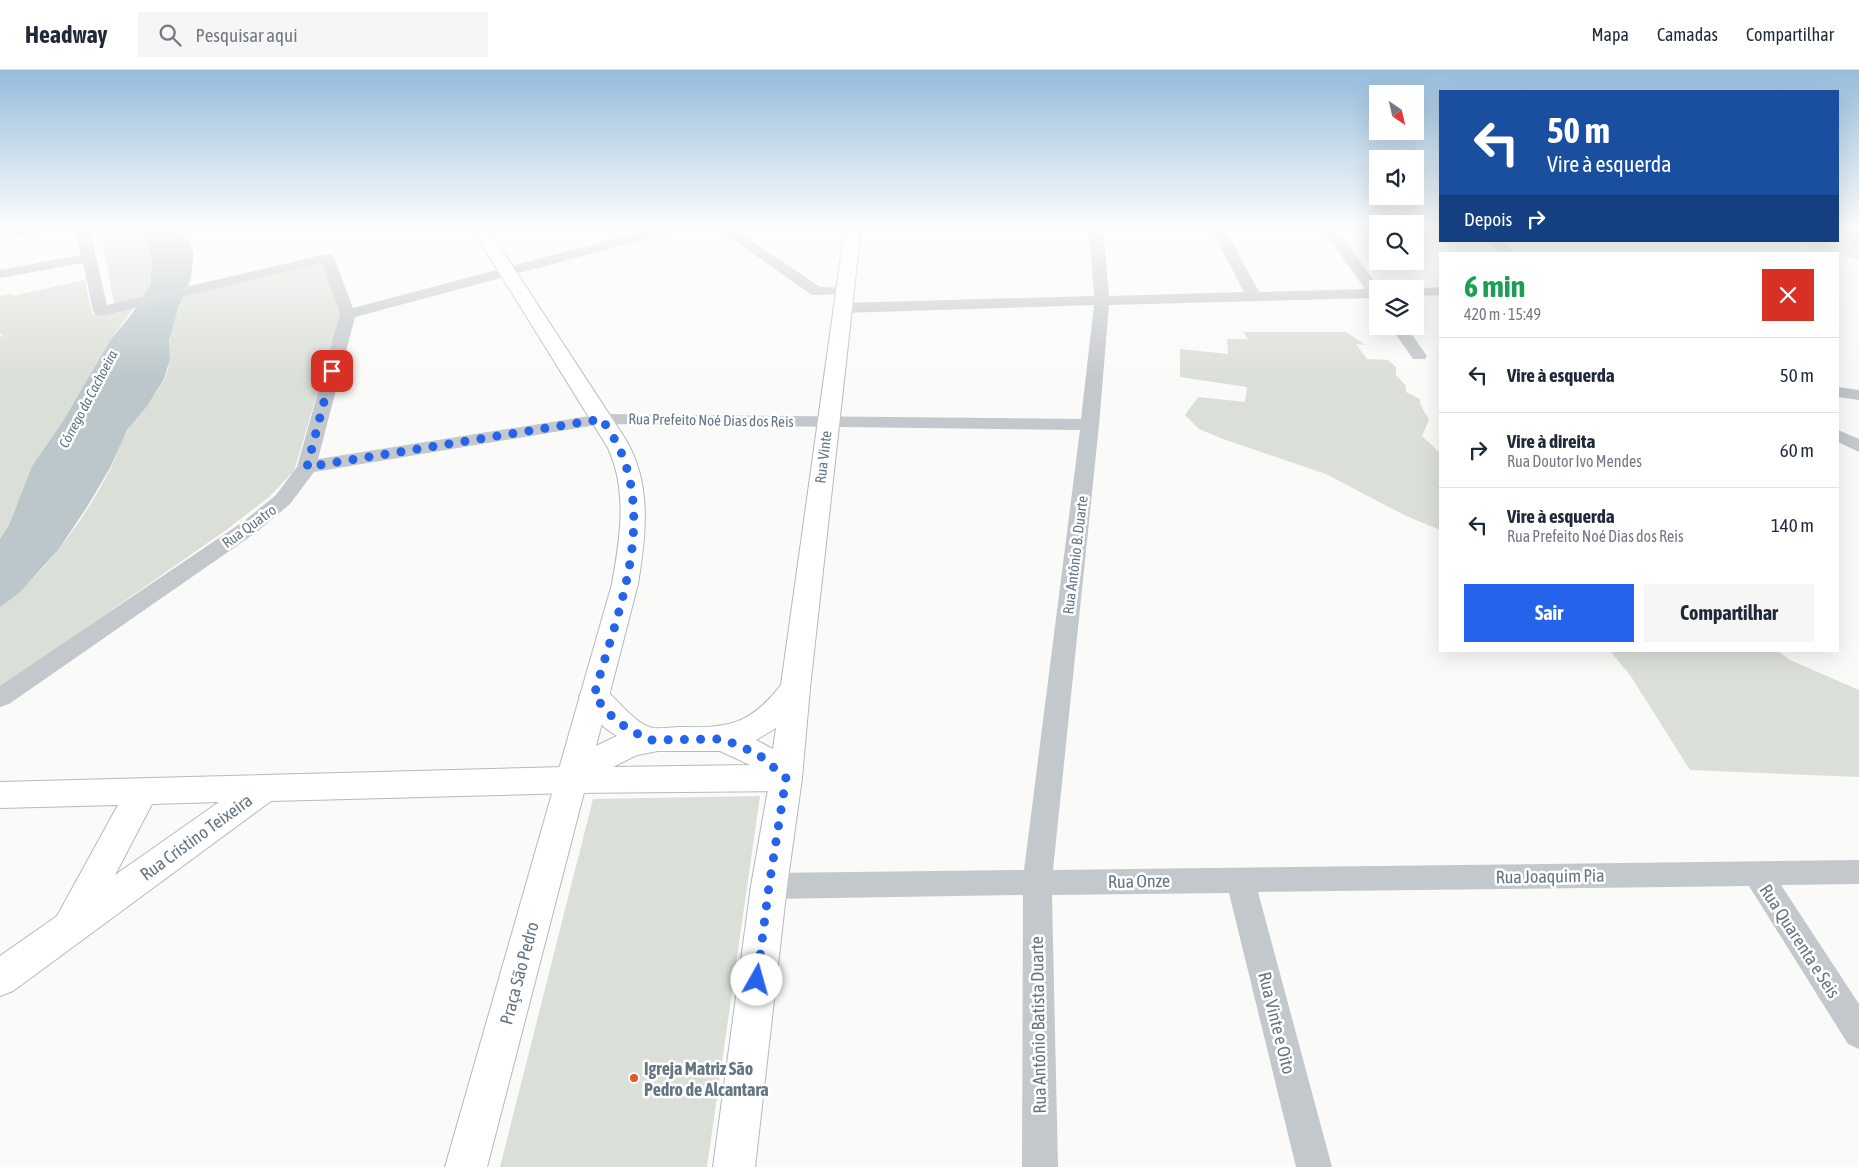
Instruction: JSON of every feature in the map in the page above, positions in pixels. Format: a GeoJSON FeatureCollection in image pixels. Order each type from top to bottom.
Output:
{"type":"FeatureCollection","features":[{"type":"Feature","properties":{"kind":"main road","name":"Praça São Pedro"},"geometry":{"type":"LineString","coordinates":[[466,1167],[625,584],[634,534],[632,490],[621,452],[512,278]]}},
{"type":"Feature","properties":{"kind":"main road","name":"Rua Vinte"},"geometry":{"type":"LineString","coordinates":[[786,778],[795,688],[846,278]]}},
{"type":"Feature","properties":{"kind":"main road"},"geometry":{"type":"LineString","coordinates":[[571,780],[607,755],[648,740],[723,739],[746,730],[767,719],[783,704],[795,688]]}},
{"type":"Feature","properties":{"kind":"main road"},"geometry":{"type":"LineString","coordinates":[[594,696],[616,721],[648,740]]}},
{"type":"Feature","properties":{"kind":"main road"},"geometry":{"type":"LineString","coordinates":[[723,739],[758,754],[786,778],[769,886],[734,1167]]}},
{"type":"Feature","properties":{"kind":"main road"},"geometry":{"type":"LineString","coordinates":[[679,779],[686,740]]}},
{"type":"Feature","properties":{"kind":"main road","name":"Rua Cristino Teixeira"},"geometry":{"type":"LineString","coordinates":[[0,978],[263,789],[571,780],[786,778]]}},
{"type":"Feature","properties":{"kind":"main road"},"geometry":{"type":"LineString","coordinates":[[0,796],[263,789]]}},
{"type":"Feature","properties":{"kind":"main road"},"geometry":{"type":"LineString","coordinates":[[69,928],[142,792]]}},
{"type":"Feature","properties":{"kind":"street"},"geometry":{"type":"LineString","coordinates":[[94,278],[101,311],[241,278]]}},
{"type":"Feature","properties":{"kind":"street"},"geometry":{"type":"LineString","coordinates":[[335,278],[348,314],[480,278]]}},
{"type":"Feature","properties":{"kind":"street"},"geometry":{"type":"LineString","coordinates":[[797,278],[817,292],[843,300],[1102,301],[1369,294]]}},
{"type":"Feature","properties":{"kind":"street","name":"Rua Antônio B. Duarte"},"geometry":{"type":"LineString","coordinates":[[1037,882],[1101,324],[1100,278]]}},
{"type":"Feature","properties":{"kind":"street"},"geometry":{"type":"LineString","coordinates":[[1244,278],[1254,296]]}},
{"type":"Feature","properties":{"kind":"street"},"geometry":{"type":"LineString","coordinates":[[1424,292],[1439,291]]}},
{"type":"Feature","properties":{"kind":"street","name":"Rua Quatro"},"geometry":{"type":"LineString","coordinates":[[0,698],[272,511],[288,496],[300,481],[307,467],[348,314]]}},
{"type":"Feature","properties":{"kind":"street"},"geometry":{"type":"LineString","coordinates":[[1404,335],[1419,356]]}},
{"type":"Feature","properties":{"kind":"street"},"geometry":{"type":"LineString","coordinates":[[1839,392],[1859,395]]}},
{"type":"Feature","properties":{"kind":"street","name":"Rua Prefeito Noé Dias dos Reis"},"geometry":{"type":"LineString","coordinates":[[307,467],[602,419],[1090,425]]}},
{"type":"Feature","properties":{"kind":"street"},"geometry":{"type":"LineString","coordinates":[[1839,436],[1859,446]]}},
{"type":"Feature","properties":{"kind":"street","name":"Rua Joaquim Pia"},"geometry":{"type":"LineString","coordinates":[[1240,880],[1859,872]]}},
{"type":"Feature","properties":{"kind":"street","name":"Rua Quarenta e Seis"},"geometry":{"type":"LineString","coordinates":[[1757,873],[1859,1034]]}},
{"type":"Feature","properties":{"kind":"street","name":"Rua Onze"},"geometry":{"type":"LineString","coordinates":[[769,886],[1240,880]]}},
{"type":"Feature","properties":{"kind":"street","name":"Rua Vinte e Oito"},"geometry":{"type":"LineString","coordinates":[[1240,880],[1314,1167]]}},
{"type":"Feature","properties":{"kind":"street","name":"Rua Antônio Batista Duarte"},"geometry":{"type":"LineString","coordinates":[[1037,882],[1040,1167]]}},
{"type":"Feature","properties":{"kind":"shaded area"},"geometry":{"type":"Polygon","coordinates":[[[109,278],[150,278],[149,287],[140,301],[114,303],[109,278]]]}},
{"type":"Feature","properties":{"kind":"shaded area"},"geometry":{"type":"Polygon","coordinates":[[[246,278],[328,278],[341,314],[294,471],[269,497],[229,528],[0,688],[0,607],[33,578],[63,544],[89,507],[111,468],[125,434],[164,380],[169,363],[171,333],[185,291],[246,278]]]}},
{"type":"Feature","properties":{"kind":"shaded area"},"geometry":{"type":"Polygon","coordinates":[[[85,280],[92,314],[137,303],[111,339],[63,421],[32,466],[9,525],[0,539],[0,337],[3,335],[0,334],[0,296],[12,294],[12,296],[85,280]]]}},
{"type":"Feature","properties":{"kind":"shaded area"},"geometry":{"type":"Polygon","coordinates":[[[1243,332],[1346,332],[1366,345],[1356,344],[1367,359],[1388,360],[1396,367],[1396,375],[1406,386],[1406,392],[1420,399],[1420,404],[1429,420],[1422,436],[1439,452],[1439,530],[1404,515],[1326,474],[1199,429],[1185,415],[1198,397],[1245,402],[1247,387],[1180,377],[1180,349],[1228,354],[1227,339],[1248,339],[1243,332]]]}},
{"type":"Feature","properties":{"kind":"shaded area"},"geometry":{"type":"Polygon","coordinates":[[[1611,652],[1779,652],[1790,660],[1859,690],[1859,777],[1690,770],[1630,675],[1611,652]]]}},
{"type":"Feature","properties":{"kind":"shaded area"},"geometry":{"type":"Polygon","coordinates":[[[760,796],[707,1167],[500,1167],[593,799],[760,796]]]}},
{"type":"Feature","properties":{"kind":"water","name":"Córrego da Cachoeira"},"geometry":{"type":"Polygon","coordinates":[[[151,278],[191,278],[179,306],[169,341],[170,359],[164,379],[147,406],[127,430],[110,468],[59,549],[20,592],[0,607],[0,539],[9,525],[32,466],[63,421],[111,339],[131,315],[150,285],[151,278]]]}},
{"type":"Feature","properties":{"kind":"place","name":"Igreja Matriz São Pedro de Alcantara"},"geometry":{"type":"Point","coordinates":[634,1078]}},
{"type":"Feature","properties":{"kind":"route"},"geometry":{"type":"LineString","coordinates":[[332,371],[307,467],[602,419],[621,452],[632,490],[634,534],[625,584],[594,696],[603,709],[616,721],[631,732],[648,740],[723,739],[758,754],[786,778],[757,980]]}}]}
